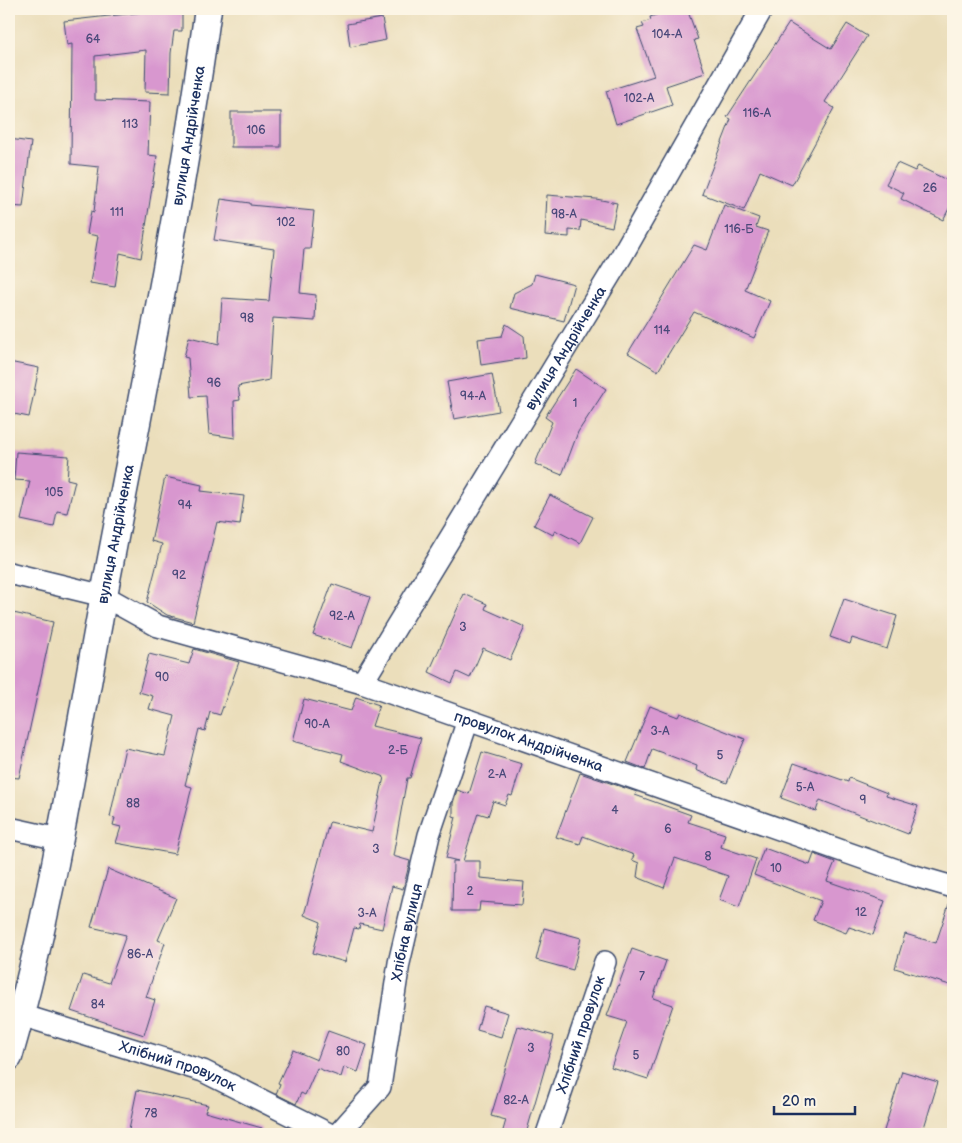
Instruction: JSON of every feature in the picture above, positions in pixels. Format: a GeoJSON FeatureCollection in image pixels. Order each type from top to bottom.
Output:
{"type":"FeatureCollection","features":[{"type":"Feature","properties":{"kind":"street","name":"вулиця Андрійченка"},"geometry":{"type":"LineString","coordinates":[[9,1057],[21,1014],[59,839],[197,91],[208,9]]}},
{"type":"Feature","properties":{"kind":"street","name":"вулиця Андрійченка"},"geometry":{"type":"LineString","coordinates":[[362,684],[622,257],[762,9]]}},
{"type":"Feature","properties":{"kind":"street","name":"провулок Андрійченка"},"geometry":{"type":"LineString","coordinates":[[9,573],[104,596],[158,626],[362,684],[908,874],[953,887]]}},
{"type":"Feature","properties":{"kind":"street","name":"Хлібна вулиця"},"geometry":{"type":"LineString","coordinates":[[338,1134],[380,1087],[399,963],[429,835],[468,720]]}},
{"type":"Feature","properties":{"kind":"street"},"geometry":{"type":"LineString","coordinates":[[9,828],[59,839]]}},
{"type":"Feature","properties":{"kind":"street","name":"Хлібний провулок"},"geometry":{"type":"LineString","coordinates":[[547,1134],[604,962]]}},
{"type":"Feature","properties":{"kind":"street","name":"Хлібний провулок"},"geometry":{"type":"LineString","coordinates":[[21,1014],[203,1071],[329,1134]]}},
{"type":"Feature","properties":{"kind":"building"},"geometry":{"type":"Polygon","coordinates":[[[144,9],[182,9],[182,31],[174,31],[171,53],[170,93],[145,92],[146,50],[95,56],[95,100],[150,102],[148,155],[157,156],[141,258],[120,253],[115,287],[90,283],[98,236],[87,234],[91,211],[94,212],[99,167],[71,164],[72,44],[67,45],[64,21],[145,12],[144,9]]]}},
{"type":"Feature","properties":{"kind":"building"},"geometry":{"type":"Polygon","coordinates":[[[674,9],[687,9],[698,39],[694,40],[705,73],[666,86],[672,105],[616,124],[606,91],[654,76],[637,29],[644,27],[642,23],[651,20],[650,17],[674,9]]]}},
{"type":"Feature","properties":{"kind":"building"},"geometry":{"type":"Polygon","coordinates":[[[382,18],[386,40],[350,47],[347,24],[382,18]]]}},
{"type":"Feature","properties":{"kind":"building"},"geometry":{"type":"Polygon","coordinates":[[[789,23],[831,49],[847,24],[867,36],[825,102],[834,108],[792,185],[760,171],[744,210],[702,194],[731,119],[727,117],[789,23]]]}},
{"type":"Feature","properties":{"kind":"building"},"geometry":{"type":"Polygon","coordinates":[[[231,112],[281,112],[281,147],[231,147],[231,112]]]}},
{"type":"Feature","properties":{"kind":"building"},"geometry":{"type":"Polygon","coordinates":[[[9,139],[31,142],[23,207],[9,206],[9,139]]]}},
{"type":"Feature","properties":{"kind":"building"},"geometry":{"type":"Polygon","coordinates":[[[897,163],[915,171],[918,166],[953,183],[953,201],[943,220],[901,199],[904,193],[886,184],[897,163]]]}},
{"type":"Feature","properties":{"kind":"building"},"geometry":{"type":"Polygon","coordinates":[[[547,195],[596,199],[617,203],[612,227],[581,220],[580,231],[569,230],[569,237],[545,235],[547,195]]]}},
{"type":"Feature","properties":{"kind":"building"},"geometry":{"type":"Polygon","coordinates":[[[221,199],[250,203],[250,205],[314,211],[310,249],[304,249],[300,293],[316,295],[315,321],[273,318],[269,380],[238,386],[240,400],[234,401],[235,438],[209,434],[206,396],[191,397],[188,358],[184,357],[189,337],[219,344],[222,298],[269,301],[274,249],[214,240],[221,199]]]}},
{"type":"Feature","properties":{"kind":"building"},"geometry":{"type":"Polygon","coordinates":[[[724,205],[759,218],[756,227],[768,231],[745,290],[770,301],[754,338],[694,312],[658,371],[628,353],[694,245],[707,250],[724,205]]]}},
{"type":"Feature","properties":{"kind":"building"},"geometry":{"type":"Polygon","coordinates":[[[535,274],[574,284],[564,321],[510,308],[514,293],[532,284],[535,274]]]}},
{"type":"Feature","properties":{"kind":"building"},"geometry":{"type":"Polygon","coordinates":[[[506,324],[524,336],[526,358],[481,365],[478,339],[502,336],[506,324]]]}},
{"type":"Feature","properties":{"kind":"building"},"geometry":{"type":"Polygon","coordinates":[[[9,362],[39,368],[29,417],[9,413],[9,362]]]}},
{"type":"Feature","properties":{"kind":"building"},"geometry":{"type":"Polygon","coordinates":[[[576,369],[606,389],[578,432],[562,475],[535,464],[552,422],[545,417],[576,369]]]}},
{"type":"Feature","properties":{"kind":"building"},"geometry":{"type":"Polygon","coordinates":[[[492,374],[499,411],[454,419],[447,382],[492,374]]]}},
{"type":"Feature","properties":{"kind":"building"},"geometry":{"type":"Polygon","coordinates":[[[16,452],[69,456],[67,479],[75,481],[67,513],[57,511],[54,527],[21,520],[30,481],[14,480],[16,452]]]}},
{"type":"Feature","properties":{"kind":"building"},"geometry":{"type":"Polygon","coordinates":[[[165,477],[202,485],[201,491],[244,496],[240,525],[217,522],[193,622],[167,615],[147,602],[162,544],[151,541],[165,477]]]}},
{"type":"Feature","properties":{"kind":"building"},"geometry":{"type":"Polygon","coordinates":[[[550,495],[593,517],[580,543],[555,530],[553,535],[534,525],[550,495]]]}},
{"type":"Feature","properties":{"kind":"building"},"geometry":{"type":"Polygon","coordinates":[[[332,584],[370,597],[352,648],[313,635],[332,584]]]}},
{"type":"Feature","properties":{"kind":"building"},"geometry":{"type":"Polygon","coordinates":[[[464,594],[487,604],[485,609],[525,627],[510,660],[483,648],[470,678],[457,672],[452,683],[429,672],[464,594]]]}},
{"type":"Feature","properties":{"kind":"building"},"geometry":{"type":"Polygon","coordinates":[[[844,599],[897,616],[887,649],[852,638],[850,644],[830,637],[844,599]]]}},
{"type":"Feature","properties":{"kind":"building"},"geometry":{"type":"Polygon","coordinates":[[[9,612],[53,622],[19,778],[9,777],[9,612]]]}},
{"type":"Feature","properties":{"kind":"building"},"geometry":{"type":"Polygon","coordinates":[[[194,649],[239,662],[220,715],[210,712],[205,731],[199,729],[185,785],[192,787],[175,854],[116,843],[121,827],[113,825],[115,818],[110,817],[125,748],[165,756],[175,716],[149,709],[153,696],[139,692],[149,654],[189,664],[194,649]]]}},
{"type":"Feature","properties":{"kind":"building"},"geometry":{"type":"Polygon","coordinates":[[[356,697],[379,705],[372,726],[421,738],[410,778],[407,778],[393,856],[410,861],[403,889],[392,886],[382,929],[360,924],[359,929],[354,928],[345,962],[313,953],[321,922],[304,915],[329,823],[372,832],[384,777],[341,761],[343,754],[293,741],[304,699],[351,711],[356,697]]]}},
{"type":"Feature","properties":{"kind":"building"},"geometry":{"type":"Polygon","coordinates":[[[650,706],[678,717],[680,713],[745,739],[727,783],[696,770],[697,766],[652,749],[645,769],[627,762],[650,706]]]}},
{"type":"Feature","properties":{"kind":"building"},"geometry":{"type":"Polygon","coordinates":[[[482,752],[522,764],[512,796],[509,795],[505,805],[493,801],[488,816],[478,813],[463,861],[480,861],[480,878],[524,882],[522,905],[480,902],[479,911],[452,911],[453,861],[458,861],[446,858],[456,817],[453,816],[453,803],[457,790],[469,794],[482,752]]]}},
{"type":"Feature","properties":{"kind":"building"},"geometry":{"type":"Polygon","coordinates":[[[794,763],[848,782],[849,778],[887,793],[886,796],[918,806],[908,834],[820,800],[816,811],[781,798],[794,763]]]}},
{"type":"Feature","properties":{"kind":"building"},"geometry":{"type":"Polygon","coordinates":[[[580,773],[637,792],[635,795],[691,815],[688,822],[725,834],[721,847],[756,859],[739,907],[719,900],[728,876],[675,858],[664,888],[637,877],[639,863],[632,860],[634,855],[583,836],[580,844],[556,837],[580,773]]]}},
{"type":"Feature","properties":{"kind":"building"},"geometry":{"type":"Polygon","coordinates":[[[764,848],[810,865],[814,854],[835,862],[827,881],[885,901],[873,935],[849,927],[846,933],[813,920],[821,901],[754,875],[764,848]]]}},
{"type":"Feature","properties":{"kind":"building"},"geometry":{"type":"Polygon","coordinates":[[[108,869],[176,898],[158,940],[165,943],[146,997],[155,1000],[144,1035],[71,1011],[83,975],[109,983],[126,935],[91,927],[108,869]]]}},
{"type":"Feature","properties":{"kind":"building"},"geometry":{"type":"Polygon","coordinates":[[[949,904],[953,905],[953,986],[895,968],[905,934],[936,943],[949,904]]]}},
{"type":"Feature","properties":{"kind":"building"},"geometry":{"type":"Polygon","coordinates":[[[544,928],[581,938],[573,970],[536,960],[544,928]]]}},
{"type":"Feature","properties":{"kind":"building"},"geometry":{"type":"Polygon","coordinates":[[[632,949],[666,961],[653,998],[673,1005],[648,1079],[611,1067],[627,1022],[607,1016],[632,949]]]}},
{"type":"Feature","properties":{"kind":"building"},"geometry":{"type":"Polygon","coordinates":[[[484,1006],[508,1013],[501,1037],[477,1030],[484,1006]]]}},
{"type":"Feature","properties":{"kind":"building"},"geometry":{"type":"Polygon","coordinates":[[[518,1026],[554,1036],[526,1134],[502,1134],[506,1120],[491,1116],[518,1026]]]}},
{"type":"Feature","properties":{"kind":"building"},"geometry":{"type":"Polygon","coordinates":[[[328,1031],[367,1045],[358,1072],[344,1067],[341,1077],[317,1068],[305,1095],[301,1093],[296,1104],[276,1094],[280,1084],[278,1083],[293,1050],[317,1060],[328,1031]]]}},
{"type":"Feature","properties":{"kind":"building"},"geometry":{"type":"Polygon","coordinates":[[[902,1071],[938,1082],[922,1134],[883,1134],[902,1071]]]}},
{"type":"Feature","properties":{"kind":"building"},"geometry":{"type":"Polygon","coordinates":[[[137,1090],[208,1105],[205,1112],[262,1128],[261,1134],[128,1134],[137,1090]]]}}]}
